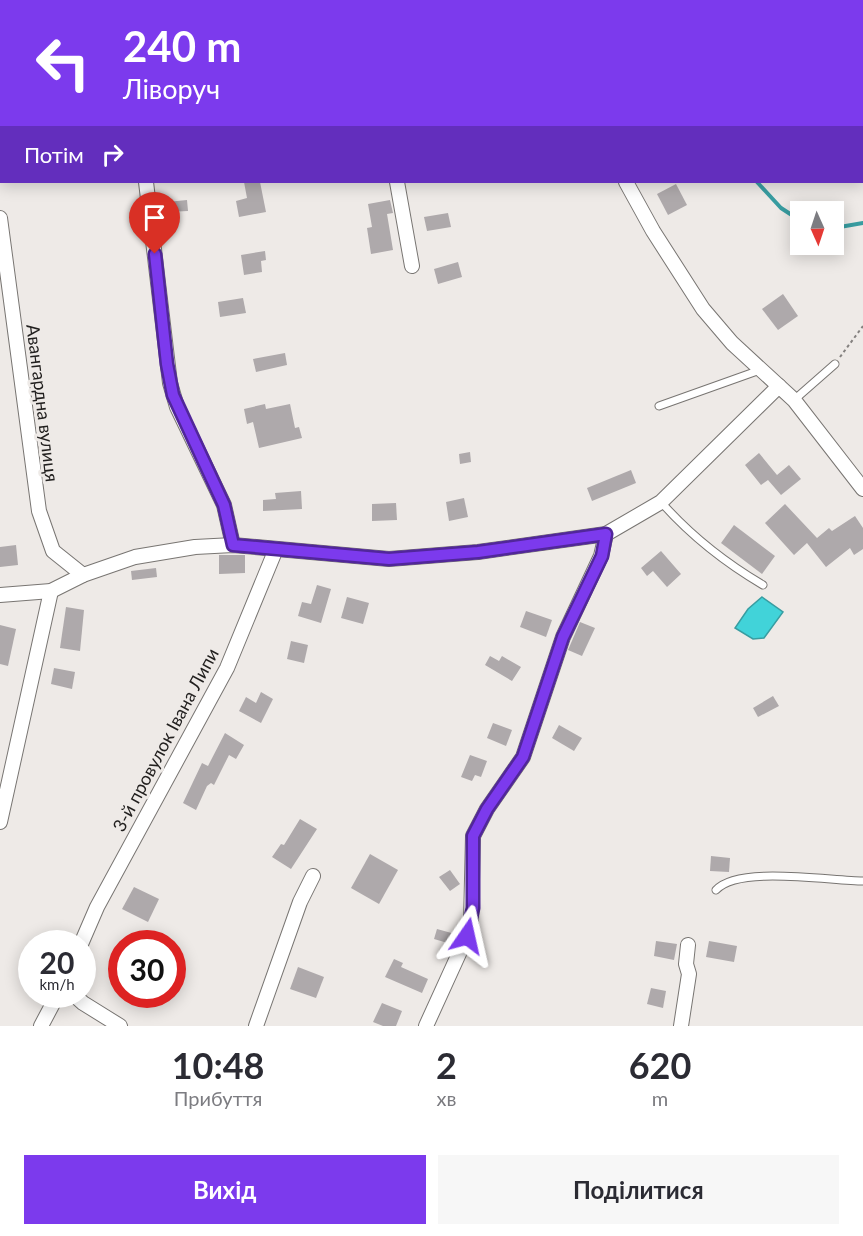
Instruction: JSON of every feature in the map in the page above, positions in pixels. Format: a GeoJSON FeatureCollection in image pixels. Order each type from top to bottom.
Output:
{"type":"FeatureCollection","features":[{"type":"Feature","properties":{"kind":"street"},"geometry":{"type":"LineString","coordinates":[[146,183],[170,383],[177,407],[224,505],[233,545]]}},
{"type":"Feature","properties":{"kind":"street"},"geometry":{"type":"LineString","coordinates":[[397,183],[412,266]]}},
{"type":"Feature","properties":{"kind":"street"},"geometry":{"type":"LineString","coordinates":[[627,183],[653,231],[703,309],[721,332],[794,400],[863,489]]}},
{"type":"Feature","properties":{"kind":"street","name":"Авангардна вулиця"},"geometry":{"type":"LineString","coordinates":[[0,218],[39,511],[53,551],[83,575]]}},
{"type":"Feature","properties":{"kind":"street"},"geometry":{"type":"LineString","coordinates":[[0,595],[51,591],[83,575],[161,552],[233,545],[389,559],[478,552],[606,534],[642,516],[662,502],[779,386]]}},
{"type":"Feature","properties":{"kind":"street"},"geometry":{"type":"LineString","coordinates":[[426,1026],[467,936],[471,922],[473,836],[487,809],[523,757],[563,637],[602,556],[606,534]]}},
{"type":"Feature","properties":{"kind":"street","name":"3-й провулок Івана Липи"},"geometry":{"type":"LineString","coordinates":[[87,930],[97,907],[227,668],[276,549]]}},
{"type":"Feature","properties":{"kind":"street"},"geometry":{"type":"LineString","coordinates":[[0,822],[51,591]]}},
{"type":"Feature","properties":{"kind":"street"},"geometry":{"type":"LineString","coordinates":[[256,1026],[300,902],[313,876]]}},
{"type":"Feature","properties":{"kind":"street"},"geometry":{"type":"LineString","coordinates":[[681,1026],[689,974],[686,964],[688,945]]}},
{"type":"Feature","properties":{"kind":"street"},"geometry":{"type":"LineString","coordinates":[[41,1026],[51,1008]]}},
{"type":"Feature","properties":{"kind":"street"},"geometry":{"type":"LineString","coordinates":[[90,1008],[120,1026]]}},
{"type":"Feature","properties":{"kind":"lane"},"geometry":{"type":"LineString","coordinates":[[794,400],[835,364]]}},
{"type":"Feature","properties":{"kind":"lane"},"geometry":{"type":"LineString","coordinates":[[659,406],[760,370]]}},
{"type":"Feature","properties":{"kind":"lane"},"geometry":{"type":"LineString","coordinates":[[662,502],[683,527],[731,566],[763,585]]}},
{"type":"Feature","properties":{"kind":"lane"},"geometry":{"type":"LineString","coordinates":[[716,890],[731,880],[761,876],[863,881]]}},
{"type":"Feature","properties":{"kind":"path"},"geometry":{"type":"LineString","coordinates":[[835,364],[863,326]]}},
{"type":"Feature","properties":{"kind":"water"},"geometry":{"type":"Polygon","coordinates":[[[762,597],[783,612],[764,638],[753,639],[735,628],[748,609],[762,597]]]}},
{"type":"Feature","properties":{"kind":"building"},"geometry":{"type":"Polygon","coordinates":[[[244,183],[260,183],[266,212],[239,217],[236,201],[247,198],[244,183]]]}},
{"type":"Feature","properties":{"kind":"building"},"geometry":{"type":"Polygon","coordinates":[[[676,184],[687,205],[668,215],[657,194],[676,184]]]}},
{"type":"Feature","properties":{"kind":"building"},"geometry":{"type":"Polygon","coordinates":[[[187,200],[188,211],[168,212],[167,202],[187,200]]]}},
{"type":"Feature","properties":{"kind":"building"},"geometry":{"type":"Polygon","coordinates":[[[390,200],[393,213],[387,214],[393,250],[371,254],[367,228],[372,227],[368,204],[390,200]]]}},
{"type":"Feature","properties":{"kind":"building"},"geometry":{"type":"Polygon","coordinates":[[[448,213],[451,227],[427,231],[424,217],[448,213]]]}},
{"type":"Feature","properties":{"kind":"building"},"geometry":{"type":"Polygon","coordinates":[[[265,251],[266,260],[261,261],[262,272],[244,275],[241,255],[265,251]]]}},
{"type":"Feature","properties":{"kind":"building"},"geometry":{"type":"Polygon","coordinates":[[[458,262],[462,277],[438,284],[434,269],[458,262]]]}},
{"type":"Feature","properties":{"kind":"building"},"geometry":{"type":"Polygon","coordinates":[[[783,294],[798,316],[778,330],[762,309],[783,294]]]}},
{"type":"Feature","properties":{"kind":"building"},"geometry":{"type":"Polygon","coordinates":[[[243,298],[246,313],[220,317],[218,302],[243,298]]]}},
{"type":"Feature","properties":{"kind":"building"},"geometry":{"type":"Polygon","coordinates":[[[285,353],[287,365],[256,372],[253,359],[285,353]]]}},
{"type":"Feature","properties":{"kind":"building"},"geometry":{"type":"Polygon","coordinates":[[[265,404],[266,409],[290,404],[295,428],[299,427],[302,438],[259,448],[253,422],[247,424],[244,409],[265,404]]]}},
{"type":"Feature","properties":{"kind":"building"},"geometry":{"type":"Polygon","coordinates":[[[470,452],[471,462],[460,464],[459,454],[470,452]]]}},
{"type":"Feature","properties":{"kind":"building"},"geometry":{"type":"Polygon","coordinates":[[[759,453],[777,475],[789,465],[801,479],[781,495],[768,480],[761,485],[745,465],[759,453]]]}},
{"type":"Feature","properties":{"kind":"building"},"geometry":{"type":"Polygon","coordinates":[[[631,470],[636,483],[592,501],[587,488],[631,470]]]}},
{"type":"Feature","properties":{"kind":"building"},"geometry":{"type":"Polygon","coordinates":[[[301,491],[302,509],[263,511],[263,500],[276,499],[275,493],[301,491]]]}},
{"type":"Feature","properties":{"kind":"building"},"geometry":{"type":"Polygon","coordinates":[[[464,498],[468,517],[449,521],[446,502],[464,498]]]}},
{"type":"Feature","properties":{"kind":"building"},"geometry":{"type":"Polygon","coordinates":[[[396,503],[397,520],[372,521],[372,504],[396,503]]]}},
{"type":"Feature","properties":{"kind":"building"},"geometry":{"type":"Polygon","coordinates":[[[785,504],[817,538],[829,528],[832,531],[855,516],[863,528],[863,549],[854,555],[850,548],[826,567],[807,543],[794,555],[765,523],[785,504]]]}},
{"type":"Feature","properties":{"kind":"building"},"geometry":{"type":"Polygon","coordinates":[[[734,525],[775,556],[762,574],[721,543],[734,525]]]}},
{"type":"Feature","properties":{"kind":"building"},"geometry":{"type":"Polygon","coordinates":[[[16,545],[18,565],[0,567],[0,547],[16,545]]]}},
{"type":"Feature","properties":{"kind":"building"},"geometry":{"type":"Polygon","coordinates":[[[661,551],[681,574],[667,587],[653,571],[647,576],[641,568],[661,551]]]}},
{"type":"Feature","properties":{"kind":"building"},"geometry":{"type":"Polygon","coordinates":[[[219,555],[245,555],[245,573],[219,574],[219,555]]]}},
{"type":"Feature","properties":{"kind":"building"},"geometry":{"type":"Polygon","coordinates":[[[156,568],[157,577],[132,580],[131,571],[156,568]]]}},
{"type":"Feature","properties":{"kind":"building"},"geometry":{"type":"Polygon","coordinates":[[[317,585],[331,589],[321,623],[298,616],[302,602],[311,604],[317,585]]]}},
{"type":"Feature","properties":{"kind":"building"},"geometry":{"type":"Polygon","coordinates":[[[347,597],[369,603],[363,624],[341,618],[347,597]]]}},
{"type":"Feature","properties":{"kind":"building"},"geometry":{"type":"Polygon","coordinates":[[[66,607],[84,610],[80,651],[60,648],[66,607]]]}},
{"type":"Feature","properties":{"kind":"building"},"geometry":{"type":"Polygon","coordinates":[[[526,611],[552,620],[546,637],[520,627],[526,611]]]}},
{"type":"Feature","properties":{"kind":"building"},"geometry":{"type":"Polygon","coordinates":[[[580,622],[595,628],[582,656],[568,650],[580,622]]]}},
{"type":"Feature","properties":{"kind":"building"},"geometry":{"type":"Polygon","coordinates":[[[0,625],[16,629],[8,666],[0,664],[0,625]]]}},
{"type":"Feature","properties":{"kind":"building"},"geometry":{"type":"Polygon","coordinates":[[[291,641],[308,645],[304,663],[287,659],[291,641]]]}},
{"type":"Feature","properties":{"kind":"building"},"geometry":{"type":"Polygon","coordinates":[[[490,656],[499,661],[502,656],[521,667],[512,681],[485,665],[490,656]]]}},
{"type":"Feature","properties":{"kind":"building"},"geometry":{"type":"Polygon","coordinates":[[[54,668],[75,672],[72,689],[51,684],[54,668]]]}},
{"type":"Feature","properties":{"kind":"building"},"geometry":{"type":"Polygon","coordinates":[[[261,692],[273,699],[261,723],[239,711],[246,697],[256,703],[261,692]]]}},
{"type":"Feature","properties":{"kind":"building"},"geometry":{"type":"Polygon","coordinates":[[[773,696],[779,706],[758,717],[753,708],[773,696]]]}},
{"type":"Feature","properties":{"kind":"building"},"geometry":{"type":"Polygon","coordinates":[[[493,723],[512,730],[506,746],[487,738],[493,723]]]}},
{"type":"Feature","properties":{"kind":"building"},"geometry":{"type":"Polygon","coordinates":[[[559,725],[582,738],[574,751],[552,738],[559,725]]]}},
{"type":"Feature","properties":{"kind":"building"},"geometry":{"type":"Polygon","coordinates":[[[225,733],[244,745],[236,759],[229,755],[214,785],[211,783],[207,786],[196,810],[183,803],[202,763],[208,766],[225,733]]]}},
{"type":"Feature","properties":{"kind":"building"},"geometry":{"type":"Polygon","coordinates":[[[470,755],[487,761],[481,777],[475,775],[472,781],[461,777],[470,755]]]}},
{"type":"Feature","properties":{"kind":"building"},"geometry":{"type":"Polygon","coordinates":[[[300,819],[317,829],[291,869],[272,857],[281,844],[284,845],[300,819]]]}},
{"type":"Feature","properties":{"kind":"building"},"geometry":{"type":"Polygon","coordinates":[[[370,854],[398,870],[379,904],[351,888],[370,854]]]}},
{"type":"Feature","properties":{"kind":"building"},"geometry":{"type":"Polygon","coordinates":[[[711,856],[730,858],[729,872],[710,871],[711,856]]]}},
{"type":"Feature","properties":{"kind":"building"},"geometry":{"type":"Polygon","coordinates":[[[450,870],[460,884],[450,891],[439,877],[450,870]]]}},
{"type":"Feature","properties":{"kind":"building"},"geometry":{"type":"Polygon","coordinates":[[[134,887],[159,899],[148,922],[122,909],[134,887]]]}},
{"type":"Feature","properties":{"kind":"building"},"geometry":{"type":"Polygon","coordinates":[[[437,929],[455,934],[451,944],[434,939],[437,929]]]}},
{"type":"Feature","properties":{"kind":"building"},"geometry":{"type":"Polygon","coordinates":[[[656,941],[677,944],[674,960],[654,956],[656,941]]]}},
{"type":"Feature","properties":{"kind":"building"},"geometry":{"type":"Polygon","coordinates":[[[709,941],[737,946],[734,962],[706,957],[709,941]]]}},
{"type":"Feature","properties":{"kind":"building"},"geometry":{"type":"Polygon","coordinates":[[[394,959],[403,963],[401,967],[428,979],[422,993],[385,977],[394,959]]]}},
{"type":"Feature","properties":{"kind":"building"},"geometry":{"type":"Polygon","coordinates":[[[298,967],[324,977],[316,998],[290,989],[298,967]]]}},
{"type":"Feature","properties":{"kind":"building"},"geometry":{"type":"Polygon","coordinates":[[[651,988],[666,991],[663,1008],[647,1004],[651,988]]]}},
{"type":"Feature","properties":{"kind":"building"},"geometry":{"type":"Polygon","coordinates":[[[382,1003],[402,1011],[396,1026],[383,1026],[373,1022],[382,1003]]]}},
{"type":"Feature","properties":{"kind":"waterway"},"geometry":{"type":"LineString","coordinates":[[758,183],[781,208],[790,214]]}},
{"type":"Feature","properties":{"kind":"waterway"},"geometry":{"type":"LineString","coordinates":[[844,226],[863,223]]}},
{"type":"Feature","properties":{"kind":"route"},"geometry":{"type":"LineString","coordinates":[[155,254],[167,364],[173,395],[224,505],[233,545],[368,559],[389,559],[478,552],[606,534],[602,556],[563,637],[523,757],[477,824],[471,847],[473,908],[467,936]]}}]}
